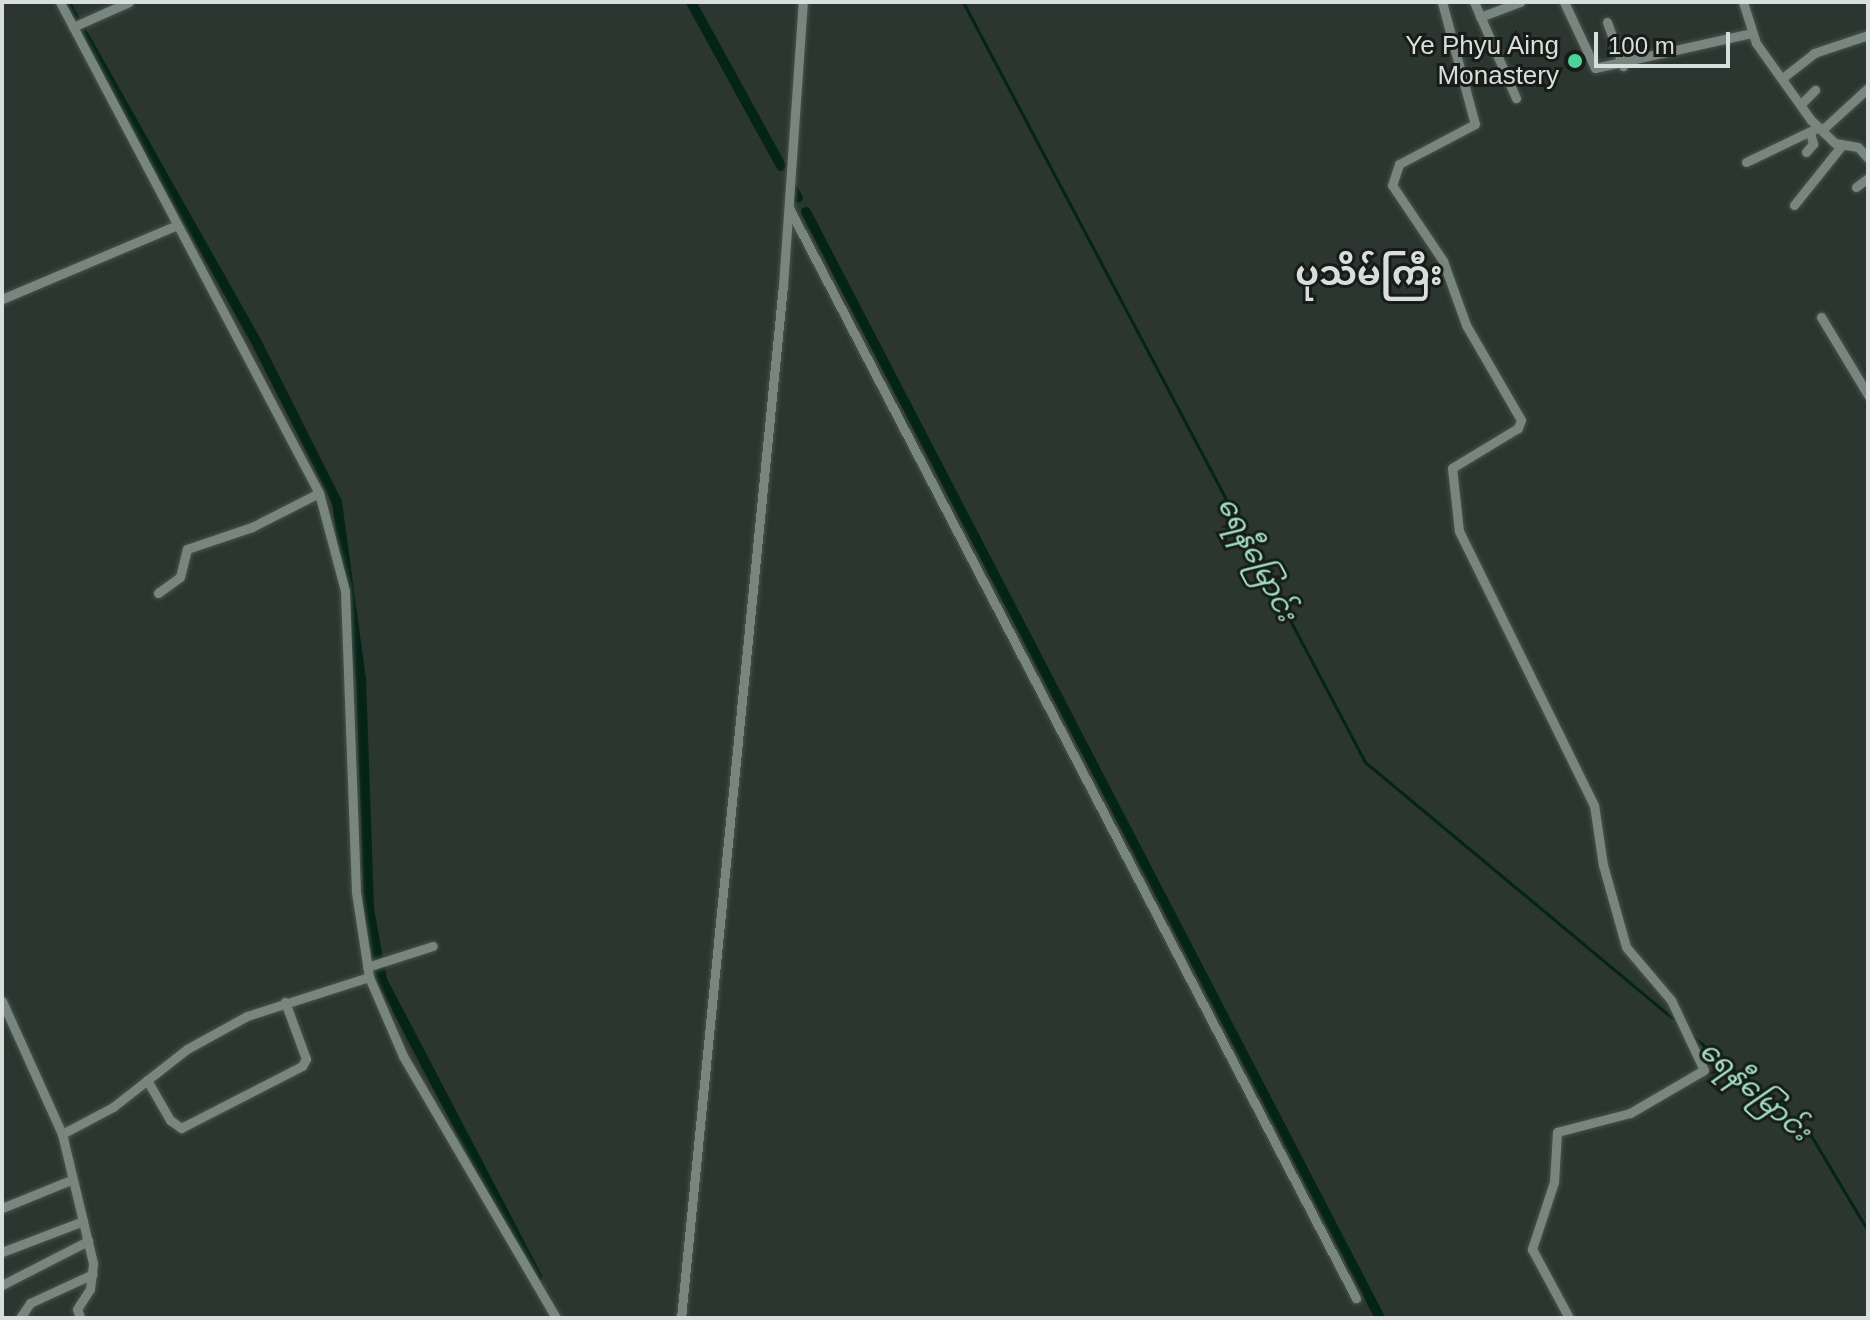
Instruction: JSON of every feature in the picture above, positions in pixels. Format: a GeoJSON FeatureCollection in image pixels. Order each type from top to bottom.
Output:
{"type":"FeatureCollection","features":[{"type":"Feature","properties":{"kind":"street"},"geometry":{"type":"LineString","coordinates":[[60,2],[76,25],[175,226],[319,493],[345,591],[356,892],[373,968],[403,1056],[556,1318]]}},
{"type":"Feature","properties":{"kind":"street"},"geometry":{"type":"LineString","coordinates":[[76,25],[129,2]]}},
{"type":"Feature","properties":{"kind":"street"},"geometry":{"type":"LineString","coordinates":[[681,1318],[787,205],[803,2]]}},
{"type":"Feature","properties":{"kind":"street"},"geometry":{"type":"LineString","coordinates":[[1442,2],[1475,124],[1399,164],[1392,185],[1443,261],[1461,298],[1466,325],[1521,420],[1518,428],[1452,468],[1459,531],[1594,805],[1603,865],[1626,947],[1671,1000],[1704,1070],[1630,1113],[1557,1132],[1554,1182],[1532,1249],[1568,1306],[1569,1318]]}},
{"type":"Feature","properties":{"kind":"street"},"geometry":{"type":"LineString","coordinates":[[1474,2],[1516,98]]}},
{"type":"Feature","properties":{"kind":"street"},"geometry":{"type":"LineString","coordinates":[[1480,17],[1520,2]]}},
{"type":"Feature","properties":{"kind":"street"},"geometry":{"type":"LineString","coordinates":[[1564,2],[1589,62],[1595,68],[1623,66],[1752,33]]}},
{"type":"Feature","properties":{"kind":"street"},"geometry":{"type":"LineString","coordinates":[[1743,2],[1752,33],[1785,76],[1817,130],[1842,145],[1866,152]]}},
{"type":"Feature","properties":{"kind":"street"},"geometry":{"type":"LineString","coordinates":[[1607,22],[1623,66]]}},
{"type":"Feature","properties":{"kind":"street"},"geometry":{"type":"LineString","coordinates":[[1785,76],[1814,53],[1868,35]]}},
{"type":"Feature","properties":{"kind":"street"},"geometry":{"type":"LineString","coordinates":[[1746,162],[1817,130],[1868,88]]}},
{"type":"Feature","properties":{"kind":"street"},"geometry":{"type":"LineString","coordinates":[[1801,104],[1815,90]]}},
{"type":"Feature","properties":{"kind":"street"},"geometry":{"type":"LineString","coordinates":[[1806,152],[1813,144],[1817,130]]}},
{"type":"Feature","properties":{"kind":"street"},"geometry":{"type":"LineString","coordinates":[[1794,205],[1842,145]]}},
{"type":"Feature","properties":{"kind":"street"},"geometry":{"type":"LineString","coordinates":[[1856,187],[1868,178]]}},
{"type":"Feature","properties":{"kind":"street"},"geometry":{"type":"LineString","coordinates":[[787,205],[1356,1298]]}},
{"type":"Feature","properties":{"kind":"street"},"geometry":{"type":"LineString","coordinates":[[2,299],[175,226]]}},
{"type":"Feature","properties":{"kind":"street"},"geometry":{"type":"LineString","coordinates":[[1821,317],[1867,389]]}},
{"type":"Feature","properties":{"kind":"street"},"geometry":{"type":"LineString","coordinates":[[158,593],[180,577],[187,549],[252,527],[319,493]]}},
{"type":"Feature","properties":{"kind":"street"},"geometry":{"type":"LineString","coordinates":[[62,1134],[113,1107],[187,1049],[285,1002],[433,946]]}},
{"type":"Feature","properties":{"kind":"street"},"geometry":{"type":"LineString","coordinates":[[2,1001],[62,1134],[93,1274],[77,1309],[80,1318]]}},
{"type":"Feature","properties":{"kind":"street"},"geometry":{"type":"LineString","coordinates":[[147,1080],[170,1120],[181,1128],[302,1066],[306,1059],[285,1002]]}},
{"type":"Feature","properties":{"kind":"street"},"geometry":{"type":"LineString","coordinates":[[2,1208],[71,1180]]}},
{"type":"Feature","properties":{"kind":"street"},"geometry":{"type":"LineString","coordinates":[[2,1252],[83,1221]]}},
{"type":"Feature","properties":{"kind":"street"},"geometry":{"type":"LineString","coordinates":[[2,1285],[88,1241]]}},
{"type":"Feature","properties":{"kind":"street"},"geometry":{"type":"LineString","coordinates":[[20,1318],[30,1303],[93,1274]]}},
{"type":"Feature","properties":{"kind":"waterway"},"geometry":{"type":"LineString","coordinates":[[65,2],[258,345],[337,502],[361,679],[369,909],[382,980],[537,1277]]}},
{"type":"Feature","properties":{"kind":"waterway"},"geometry":{"type":"LineString","coordinates":[[691,2],[781,166]]}},
{"type":"Feature","properties":{"kind":"waterway","name":"ရေနီမြောင်း"},"geometry":{"type":"LineString","coordinates":[[963,2],[1365,762],[1672,1018]]}},
{"type":"Feature","properties":{"kind":"waterway"},"geometry":{"type":"LineString","coordinates":[[793,189],[798,198]]}},
{"type":"Feature","properties":{"kind":"waterway"},"geometry":{"type":"LineString","coordinates":[[806,212],[1380,1318]]}},
{"type":"Feature","properties":{"kind":"waterway","name":"ရေနီမြောင်း"},"geometry":{"type":"LineString","coordinates":[[1691,1035],[1810,1134],[1868,1231]]}},
{"type":"Feature","properties":{"kind":"place","name":"Ye Phyu Aing Monastery"},"geometry":{"type":"Point","coordinates":[1575,61]}},
{"type":"Feature","properties":{"kind":"district","name":"ပုသိမ်ကြီး"},"geometry":{"type":"Point","coordinates":[1369,274]}}]}
